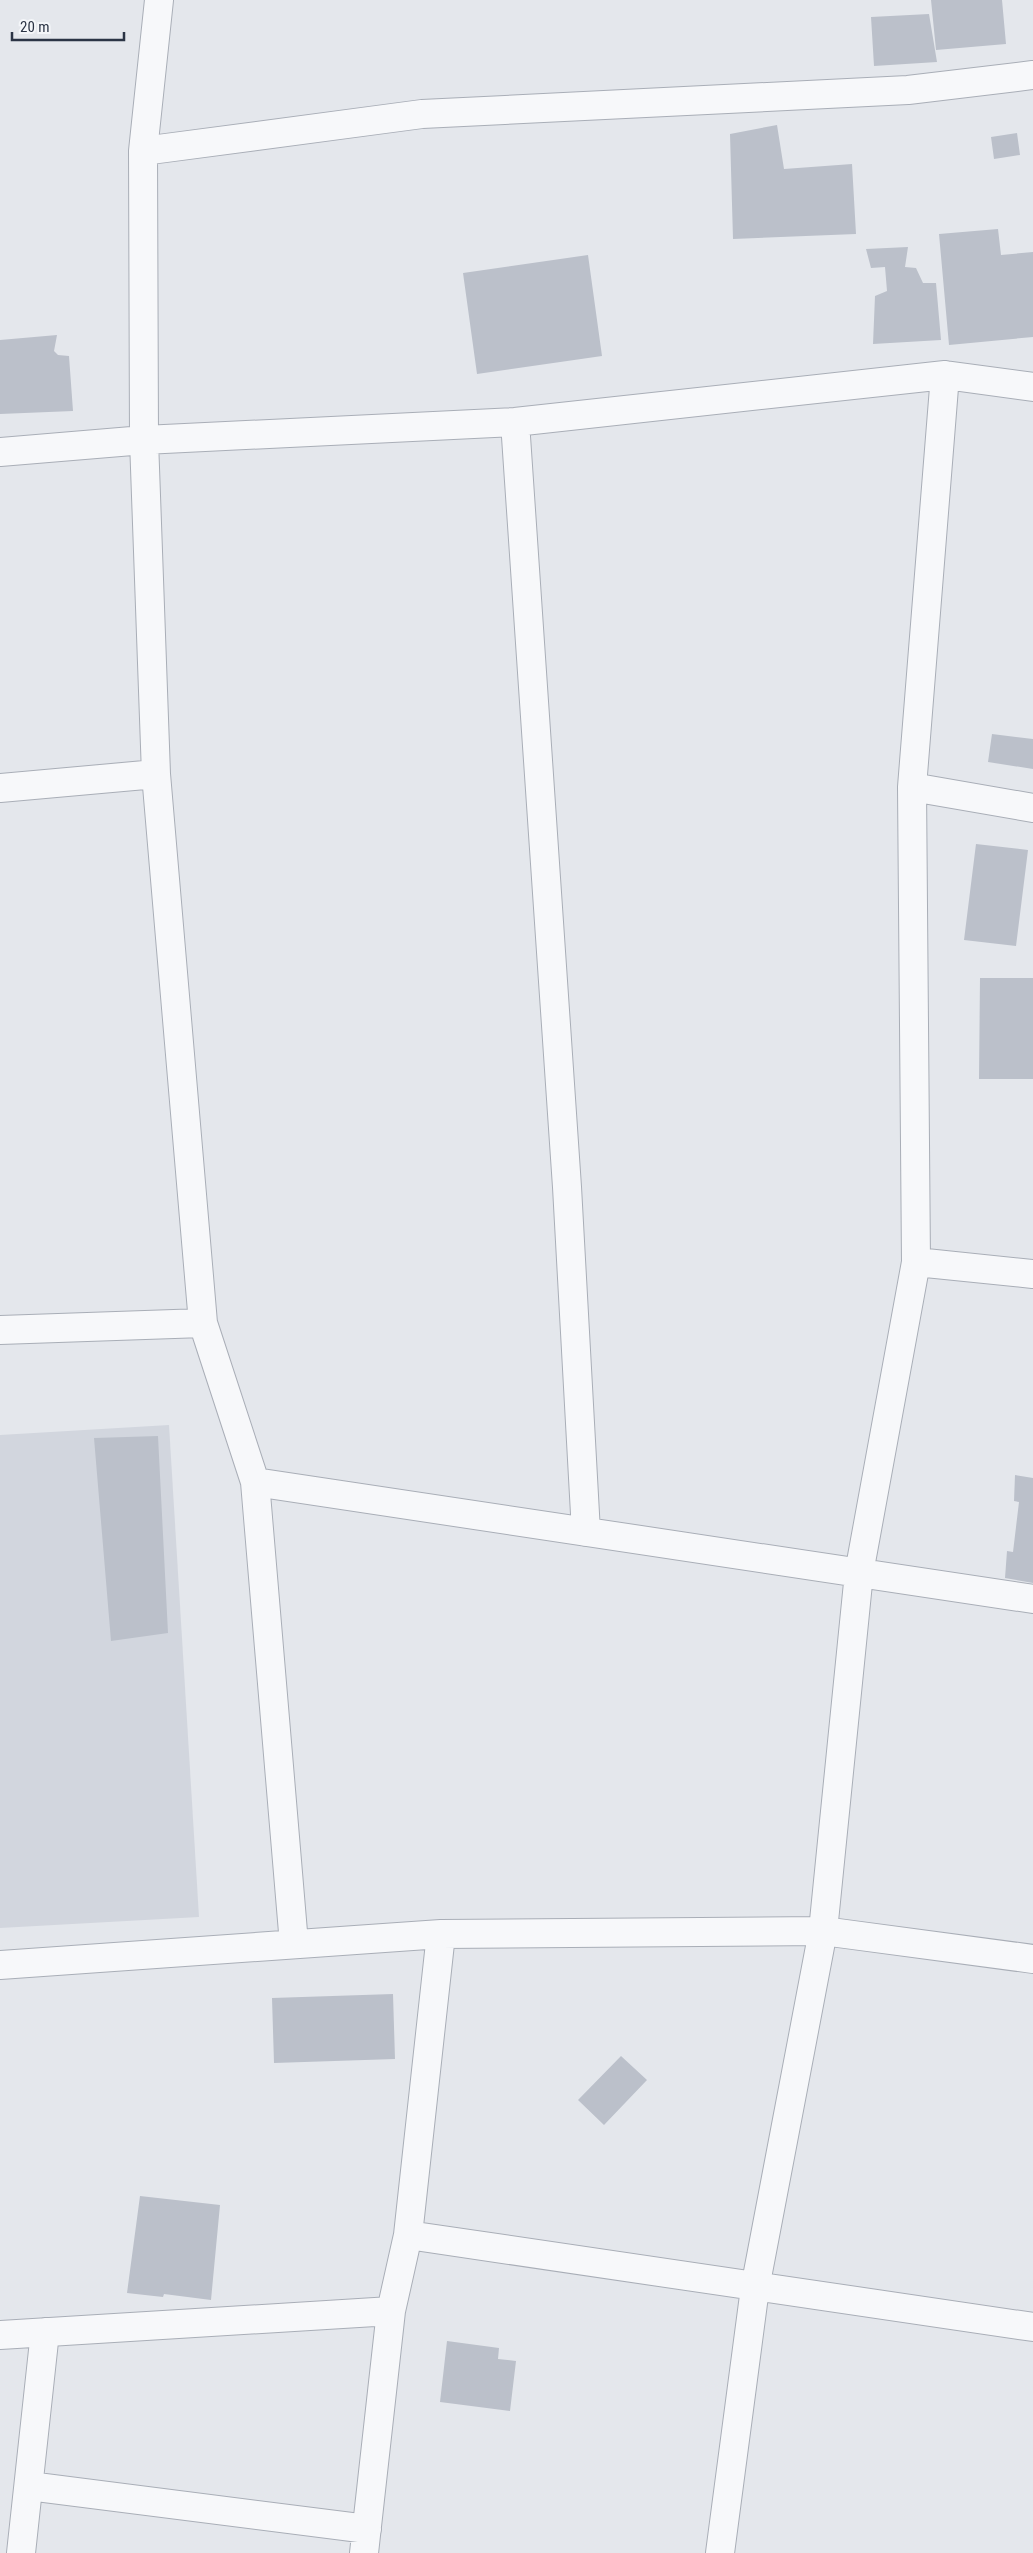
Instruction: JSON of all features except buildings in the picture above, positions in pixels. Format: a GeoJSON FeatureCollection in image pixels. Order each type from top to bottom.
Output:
{"type":"FeatureCollection","features":[{"type":"Feature","properties":{"kind":"street"},"geometry":{"type":"LineString","coordinates":[[159,0],[143,150],[144,440],[156,774],[203,1323],[255,1482],[294,1944]]}},
{"type":"Feature","properties":{"kind":"street"},"geometry":{"type":"LineString","coordinates":[[143,150],[422,114],[908,90],[1033,75]]}},
{"type":"Feature","properties":{"kind":"street"},"geometry":{"type":"LineString","coordinates":[[0,452],[144,440],[515,422],[945,375],[1033,387]]}},
{"type":"Feature","properties":{"kind":"street"},"geometry":{"type":"LineString","coordinates":[[720,2553],[755,2288],[823,1931],[859,1573],[916,1262],[912,787],[945,375]]}},
{"type":"Feature","properties":{"kind":"street"},"geometry":{"type":"LineString","coordinates":[[515,422],[567,1177],[586,1532]]}},
{"type":"Feature","properties":{"kind":"street"},"geometry":{"type":"LineString","coordinates":[[0,788],[156,774]]}},
{"type":"Feature","properties":{"kind":"street"},"geometry":{"type":"LineString","coordinates":[[912,787],[1033,808]]}},
{"type":"Feature","properties":{"kind":"street"},"geometry":{"type":"LineString","coordinates":[[916,1262],[1033,1274]]}},
{"type":"Feature","properties":{"kind":"street"},"geometry":{"type":"LineString","coordinates":[[0,1330],[203,1323]]}},
{"type":"Feature","properties":{"kind":"street"},"geometry":{"type":"LineString","coordinates":[[255,1482],[1033,1599]]}},
{"type":"Feature","properties":{"kind":"street"},"geometry":{"type":"LineString","coordinates":[[0,1965],[441,1934],[823,1931],[1033,1959]]}},
{"type":"Feature","properties":{"kind":"street"},"geometry":{"type":"LineString","coordinates":[[29,2486],[365,2541],[391,2311],[408,2235],[441,1934]]}},
{"type":"Feature","properties":{"kind":"street"},"geometry":{"type":"LineString","coordinates":[[408,2235],[755,2288],[1033,2327]]}},
{"type":"Feature","properties":{"kind":"street"},"geometry":{"type":"LineString","coordinates":[[0,2335],[391,2311]]}},
{"type":"Feature","properties":{"kind":"street"},"geometry":{"type":"LineString","coordinates":[[21,2553],[45,2332]]}},
{"type":"Feature","properties":{"kind":"shaded area"},"geometry":{"type":"Polygon","coordinates":[[[169,1425],[199,1917],[0,1928],[0,1435],[169,1425]]]}}]}
